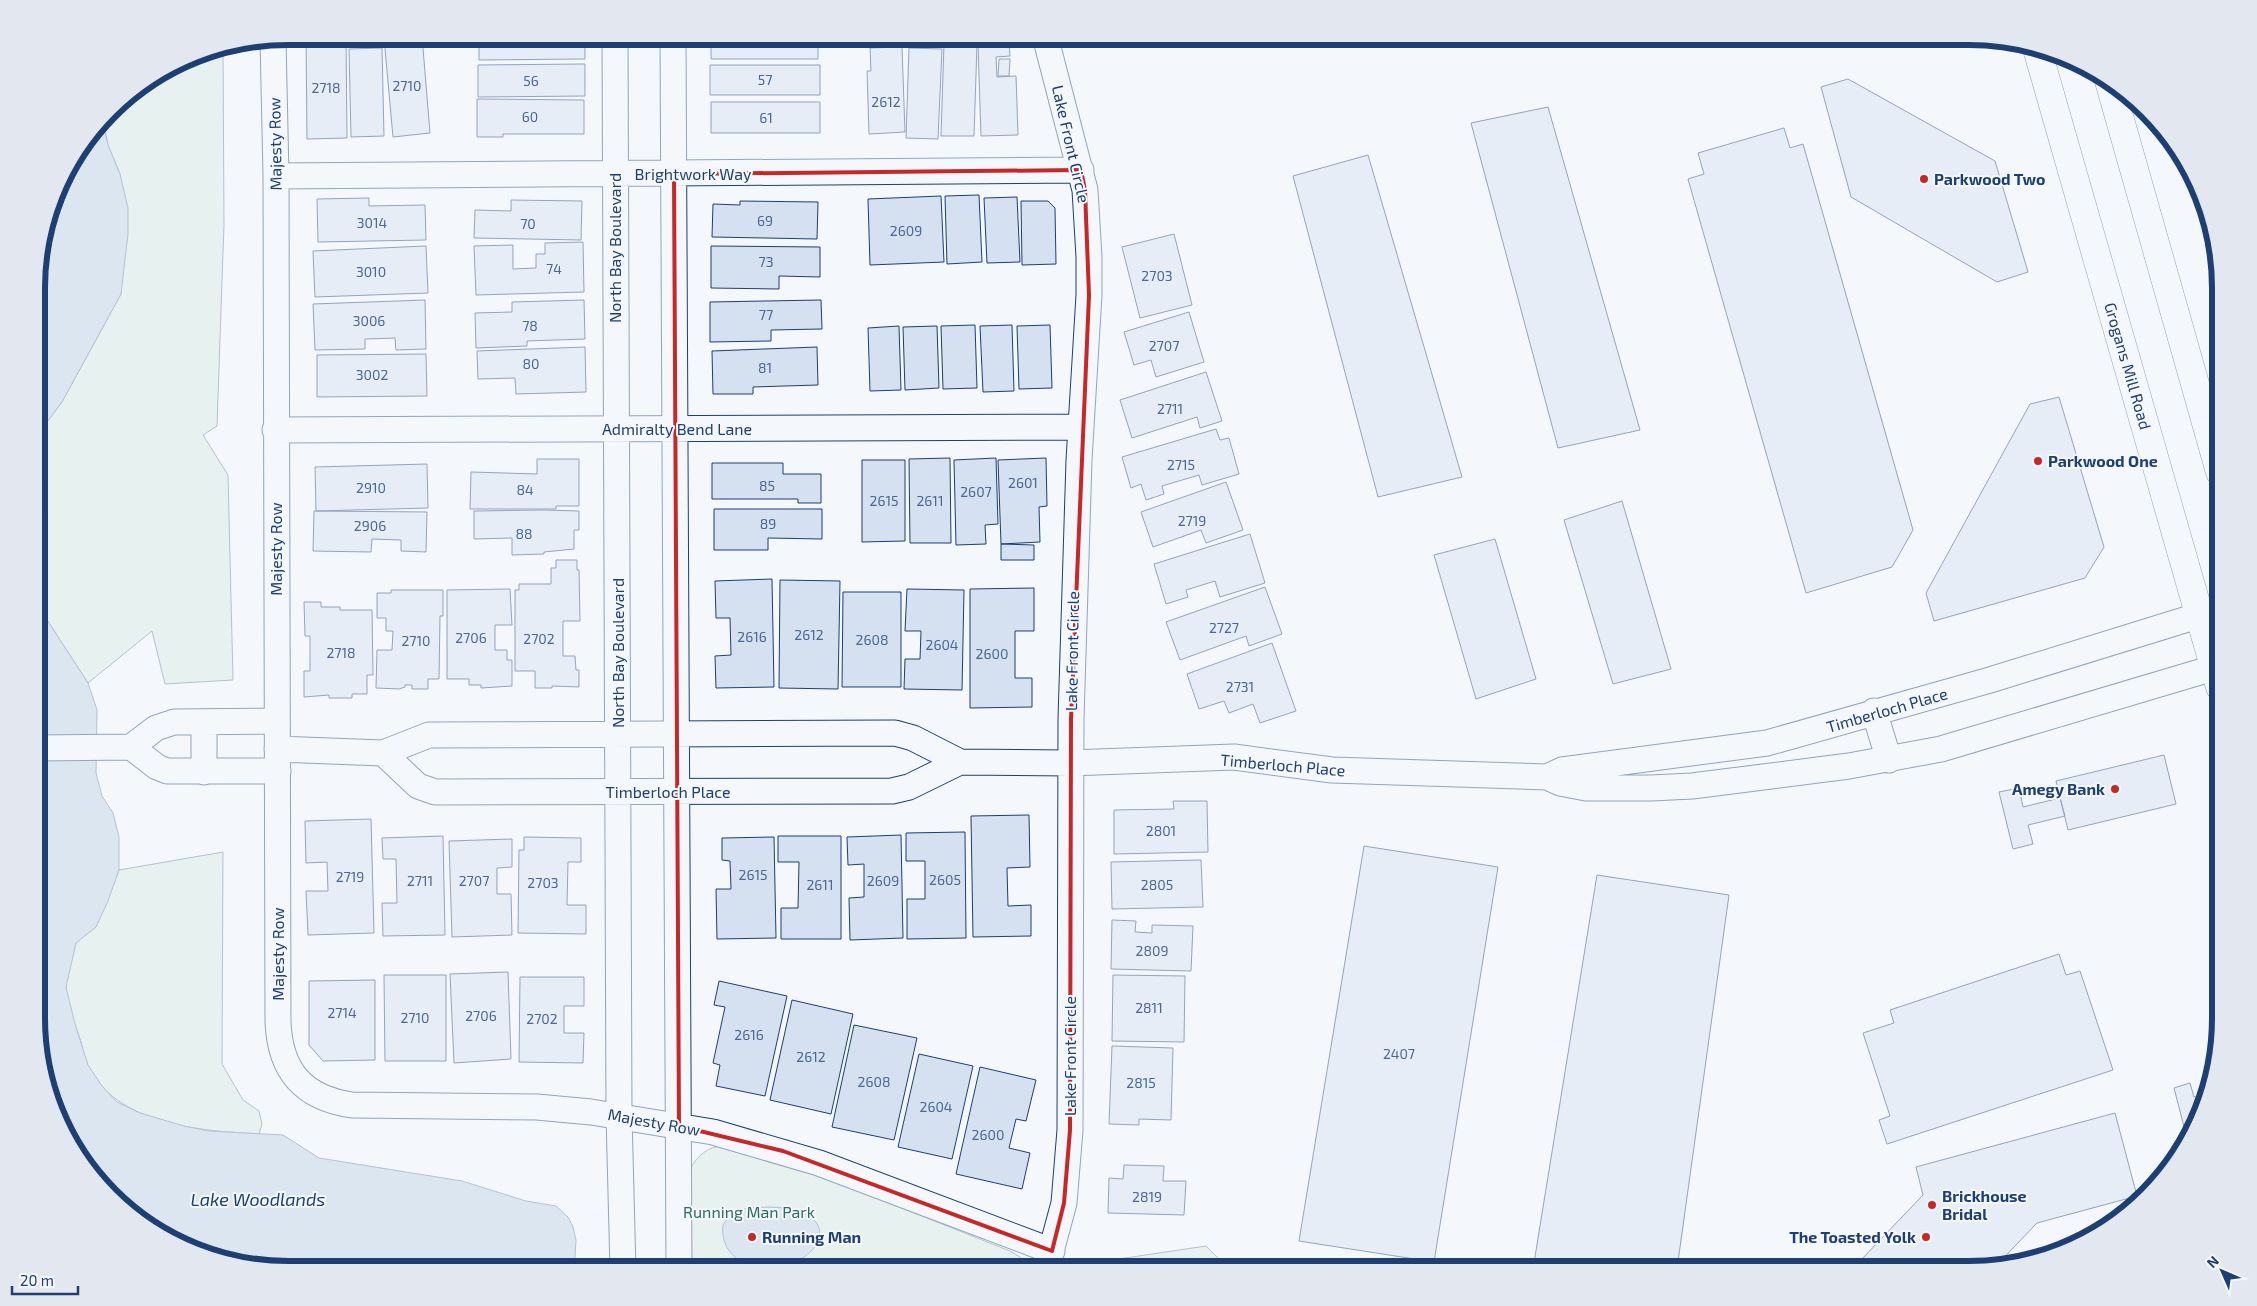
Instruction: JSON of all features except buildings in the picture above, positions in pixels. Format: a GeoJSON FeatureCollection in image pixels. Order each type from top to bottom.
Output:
{"type":"FeatureCollection","features":[{"type":"Feature","properties":{"kind":"main road","name":"Grogans Mill Road"},"geometry":{"type":"LineString","coordinates":[[2039,55],[2210,612],[2212,628]]}},
{"type":"Feature","properties":{"kind":"main road"},"geometry":{"type":"LineString","coordinates":[[2112,92],[2212,444]]}},
{"type":"Feature","properties":{"kind":"street","name":"North Bay Boulevard"},"geometry":{"type":"LineString","coordinates":[[615,45],[619,1116],[623,1261]]}},
{"type":"Feature","properties":{"kind":"street"},"geometry":{"type":"LineString","coordinates":[[674,45],[679,1261]]}},
{"type":"Feature","properties":{"kind":"street","name":"Lake Front Circle"},"geometry":{"type":"LineString","coordinates":[[1047,45],[1085,190],[1089,286],[1080,427],[1070,763],[1070,1130],[1064,1203],[1049,1260]]}},
{"type":"Feature","properties":{"kind":"street","name":"Majesty Row"},"geometry":{"type":"LineString","coordinates":[[273,46],[276,176],[275,430],[278,1038],[282,1055],[300,1083],[315,1094],[334,1102],[352,1105],[537,1107],[619,1116],[713,1132],[783,1151],[1049,1260]]}},
{"type":"Feature","properties":{"kind":"street","name":"Brightwork Way"},"geometry":{"type":"LineString","coordinates":[[276,176],[1080,170]]}},
{"type":"Feature","properties":{"kind":"street","name":"Admiralty Bend Lane"},"geometry":{"type":"LineString","coordinates":[[275,430],[1080,427]]}},
{"type":"Feature","properties":{"kind":"street","name":"Timberloch Place"},"geometry":{"type":"LineString","coordinates":[[1547,777],[1562,770],[1777,740],[1840,724],[1874,711],[1990,680],[2210,612]]}},
{"type":"Feature","properties":{"kind":"street","name":"Timberloch Place"},"geometry":{"type":"LineString","coordinates":[[131,747],[162,770],[204,772],[277,760],[383,753],[429,735],[901,734],[960,762],[1070,763],[1240,758],[1332,770],[1547,777],[1573,786],[1605,788],[1692,786],[1889,760],[1941,749],[2212,676]]}},
{"type":"Feature","properties":{"kind":"street"},"geometry":{"type":"LineString","coordinates":[[1874,711],[1889,760]]}},
{"type":"Feature","properties":{"kind":"street"},"geometry":{"type":"LineString","coordinates":[[45,748],[131,747],[162,725],[204,722],[277,721]]}},
{"type":"Feature","properties":{"kind":"street"},"geometry":{"type":"LineString","coordinates":[[204,722],[204,772]]}},
{"type":"Feature","properties":{"kind":"street"},"geometry":{"type":"LineString","coordinates":[[1777,740],[1796,773]]}},
{"type":"Feature","properties":{"kind":"street"},"geometry":{"type":"LineString","coordinates":[[1771,776],[1777,740]]}},
{"type":"Feature","properties":{"kind":"street","name":"Timberloch Place"},"geometry":{"type":"LineString","coordinates":[[383,753],[418,786],[429,792],[892,791],[909,787],[960,762]]}},
{"type":"Feature","properties":{"kind":"highlighted area"},"geometry":{"type":"Polygon","coordinates":[[[1081,170],[1085,190],[1089,295],[1071,719],[1070,1130],[1064,1203],[1052,1251],[783,1151],[679,1126],[674,174],[1081,170]]]}},
{"type":"Feature","properties":{"kind":"green space"},"geometry":{"type":"Polygon","coordinates":[[[223,54],[224,224],[217,426],[203,435],[228,475],[233,680],[165,684],[152,631],[88,683],[45,617],[45,425],[62,402],[121,294],[120,174],[108,145],[104,129],[140,95],[181,70],[223,54]]]}},
{"type":"Feature","properties":{"kind":"green space"},"geometry":{"type":"Polygon","coordinates":[[[223,852],[222,1064],[243,1100],[259,1111],[262,1124],[259,1134],[187,1127],[162,1121],[139,1112],[118,1100],[100,1084],[87,1064],[66,994],[67,976],[76,942],[96,927],[119,870],[223,852]]]}},
{"type":"Feature","properties":{"kind":"green space","name":"Running Man Park"},"geometry":{"type":"Polygon","coordinates":[[[723,1146],[811,1172],[1010,1251],[1020,1257],[1022,1261],[690,1261],[690,1169],[696,1160],[712,1148],[723,1146]]]}},
{"type":"Feature","properties":{"kind":"green space"},"geometry":{"type":"Polygon","coordinates":[[[1206,1246],[1221,1261],[1105,1261],[1206,1246]]]}},
{"type":"Feature","properties":{"kind":"water"},"geometry":{"type":"Polygon","coordinates":[[[104,129],[108,145],[120,174],[128,208],[128,234],[121,294],[62,402],[45,425],[45,288],[47,256],[53,225],[70,181],[86,153],[104,129]]]}},
{"type":"Feature","properties":{"kind":"water","name":"Lake Woodlands"},"geometry":{"type":"Polygon","coordinates":[[[45,617],[88,683],[97,710],[96,773],[102,796],[113,813],[119,837],[119,870],[96,927],[76,943],[66,987],[88,1065],[102,1086],[117,1102],[140,1113],[184,1126],[209,1131],[283,1135],[319,1158],[462,1181],[526,1201],[556,1206],[568,1217],[573,1227],[576,1240],[575,1258],[572,1261],[288,1261],[256,1259],[210,1248],[181,1236],[153,1220],[116,1190],[95,1166],[70,1125],[64,1111],[53,1081],[47,1050],[45,1018],[45,617]]]}},
{"type":"Feature","properties":{"kind":"water"},"geometry":{"type":"Polygon","coordinates":[[[748,1208],[786,1208],[809,1216],[819,1227],[818,1241],[808,1254],[795,1261],[742,1261],[730,1252],[723,1237],[723,1225],[732,1213],[748,1208]]]}},
{"type":"Feature","properties":{"kind":"place","name":"Parkwood Two"},"geometry":{"type":"Point","coordinates":[1924,179]}},
{"type":"Feature","properties":{"kind":"place","name":"Parkwood One"},"geometry":{"type":"Point","coordinates":[2038,461]}},
{"type":"Feature","properties":{"kind":"place","name":"Amegy Bank"},"geometry":{"type":"Point","coordinates":[2115,789]}},
{"type":"Feature","properties":{"kind":"place","name":"Brickhouse Bridal"},"geometry":{"type":"Point","coordinates":[1932,1205]}},
{"type":"Feature","properties":{"kind":"place","name":"Running Man"},"geometry":{"type":"Point","coordinates":[752,1237]}},
{"type":"Feature","properties":{"kind":"place","name":"The Toasted Yolk"},"geometry":{"type":"Point","coordinates":[1926,1237]}}]}
